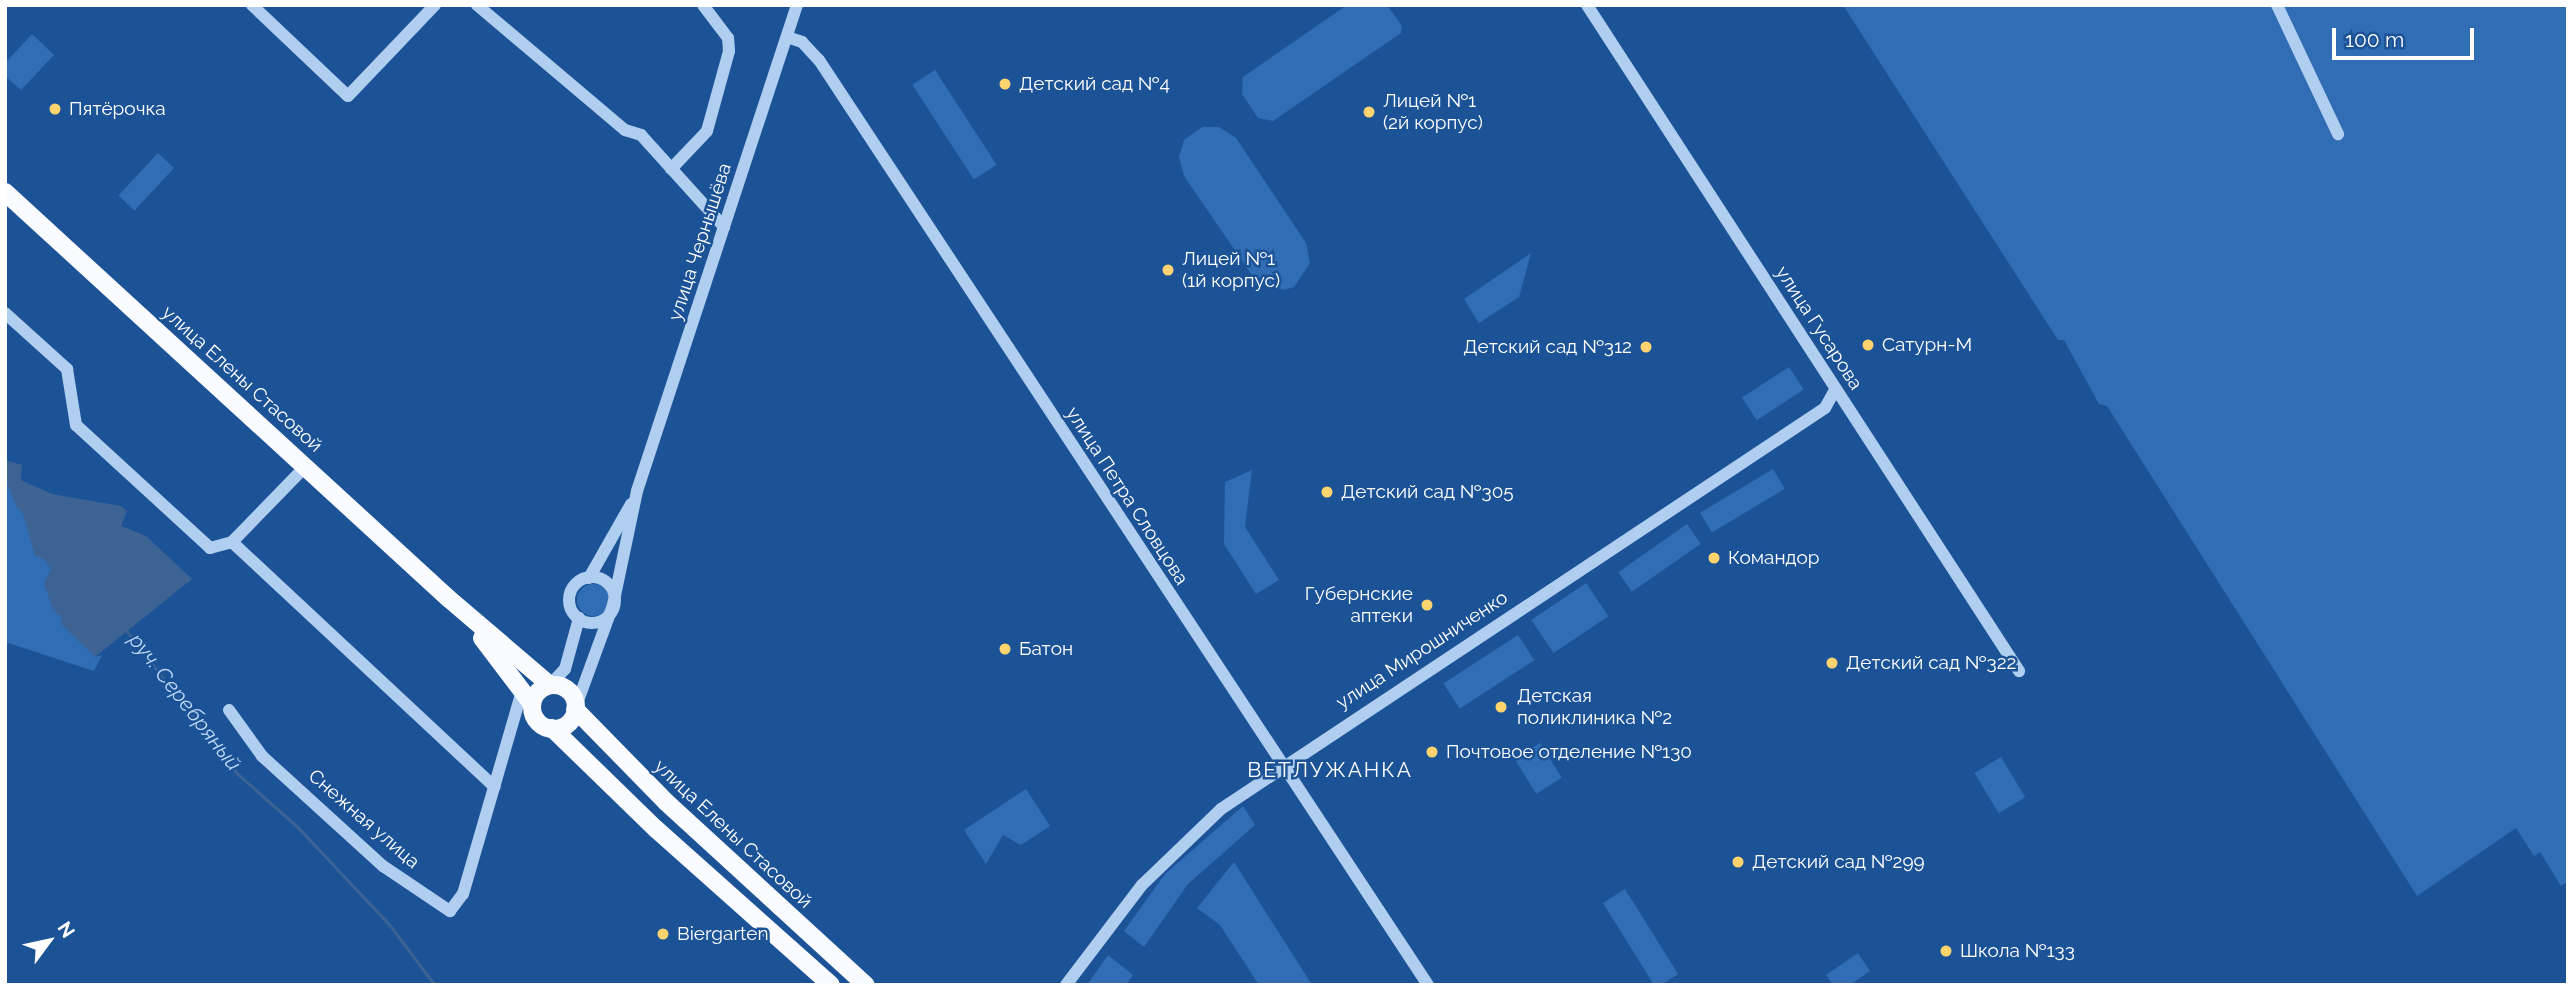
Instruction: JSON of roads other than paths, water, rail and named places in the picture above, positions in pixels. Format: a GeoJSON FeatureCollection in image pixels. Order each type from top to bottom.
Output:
{"type":"FeatureCollection","features":[{"type":"Feature","properties":{"kind":"main road","name":"улица Елены Стасовой"},"geometry":{"type":"LineString","coordinates":[[5,192],[448,598],[550,685]]}},
{"type":"Feature","properties":{"kind":"main road","name":"улица Елены Стасовой"},"geometry":{"type":"LineString","coordinates":[[448,598],[493,650],[526,699]]}},
{"type":"Feature","properties":{"kind":"main road"},"geometry":{"type":"LineString","coordinates":[[552,728],[570,721],[575,709],[569,691],[550,685],[526,699],[539,723],[552,728],[665,838],[831,985]]}},
{"type":"Feature","properties":{"kind":"main road","name":"улица Елены Стасовой"},"geometry":{"type":"LineString","coordinates":[[575,709],[666,802],[848,978],[866,985]]}},
{"type":"Feature","properties":{"kind":"street"},"geometry":{"type":"LineString","coordinates":[[252,5],[348,96],[435,5]]}},
{"type":"Feature","properties":{"kind":"street"},"geometry":{"type":"LineString","coordinates":[[477,5],[625,130],[640,135],[724,227]]}},
{"type":"Feature","properties":{"kind":"street"},"geometry":{"type":"LineString","coordinates":[[671,169],[707,131],[729,51],[728,38],[703,5]]}},
{"type":"Feature","properties":{"kind":"street","name":"улица Чернышёва"},"geometry":{"type":"LineString","coordinates":[[575,709],[613,605],[637,491],[797,5]]}},
{"type":"Feature","properties":{"kind":"street","name":"улица Гусарова"},"geometry":{"type":"LineString","coordinates":[[1587,5],[2020,671]]}},
{"type":"Feature","properties":{"kind":"street"},"geometry":{"type":"LineString","coordinates":[[2277,5],[2338,134]]}},
{"type":"Feature","properties":{"kind":"street","name":"улица Петра Словцова"},"geometry":{"type":"LineString","coordinates":[[787,37],[802,42],[819,60],[1428,985]]}},
{"type":"Feature","properties":{"kind":"street"},"geometry":{"type":"LineString","coordinates":[[5,313],[67,369],[76,425],[210,548],[232,542],[306,466]]}},
{"type":"Feature","properties":{"kind":"street","name":"улица Мирошниченко"},"geometry":{"type":"LineString","coordinates":[[1066,985],[1142,885],[1186,838],[1282,767],[1825,408],[1835,390]]}},
{"type":"Feature","properties":{"kind":"street","name":"улица Чернышёва"},"geometry":{"type":"LineString","coordinates":[[550,685],[565,669],[579,618],[571,609],[570,594],[579,581],[589,578],[637,491]]}},
{"type":"Feature","properties":{"kind":"street"},"geometry":{"type":"LineString","coordinates":[[232,542],[495,787]]}},
{"type":"Feature","properties":{"kind":"street"},"geometry":{"type":"LineString","coordinates":[[579,618],[602,622],[613,605],[611,586],[589,578]]}},
{"type":"Feature","properties":{"kind":"street","name":"Снежная улица"},"geometry":{"type":"LineString","coordinates":[[229,710],[262,756],[383,866],[450,911],[463,894],[495,787],[526,699]]}},
{"type":"Feature","properties":{"kind":"waterway","name":"руч. Серебряный"},"geometry":{"type":"LineString","coordinates":[[127,631],[238,774],[298,827],[390,925],[435,985]]}},
{"type":"Feature","properties":{"kind":"place","name":"Детский сад №4"},"geometry":{"type":"Point","coordinates":[1005,84]}},
{"type":"Feature","properties":{"kind":"place","name":"Пятёрочка"},"geometry":{"type":"Point","coordinates":[55,109]}},
{"type":"Feature","properties":{"kind":"place","name":"Лицей №1 (2й корпус)"},"geometry":{"type":"Point","coordinates":[1369,112]}},
{"type":"Feature","properties":{"kind":"place","name":"Лицей №1 (1й корпус)"},"geometry":{"type":"Point","coordinates":[1168,270]}},
{"type":"Feature","properties":{"kind":"place","name":"Сатурн-М"},"geometry":{"type":"Point","coordinates":[1868,345]}},
{"type":"Feature","properties":{"kind":"place","name":"Детский сад №312"},"geometry":{"type":"Point","coordinates":[1646,347]}},
{"type":"Feature","properties":{"kind":"place","name":"Детский сад №305"},"geometry":{"type":"Point","coordinates":[1327,492]}},
{"type":"Feature","properties":{"kind":"place","name":"Командор"},"geometry":{"type":"Point","coordinates":[1714,558]}},
{"type":"Feature","properties":{"kind":"place","name":"Губернские аптеки"},"geometry":{"type":"Point","coordinates":[1427,605]}},
{"type":"Feature","properties":{"kind":"place","name":"Батон"},"geometry":{"type":"Point","coordinates":[1005,649]}},
{"type":"Feature","properties":{"kind":"place","name":"Детский сад №322"},"geometry":{"type":"Point","coordinates":[1832,663]}},
{"type":"Feature","properties":{"kind":"place","name":"Детская поликлиника №2"},"geometry":{"type":"Point","coordinates":[1501,707]}},
{"type":"Feature","properties":{"kind":"place","name":"Почтовое отделение №130"},"geometry":{"type":"Point","coordinates":[1432,752]}},
{"type":"Feature","properties":{"kind":"place","name":"Детский сад №299"},"geometry":{"type":"Point","coordinates":[1738,862]}},
{"type":"Feature","properties":{"kind":"place","name":"Biergarten"},"geometry":{"type":"Point","coordinates":[663,934]}},
{"type":"Feature","properties":{"kind":"place","name":"Школа №133"},"geometry":{"type":"Point","coordinates":[1946,951]}},
{"type":"Feature","properties":{"kind":"district","name":"ВЕТЛУЖАНКА"},"geometry":{"type":"Point","coordinates":[1330,770]}}]}
